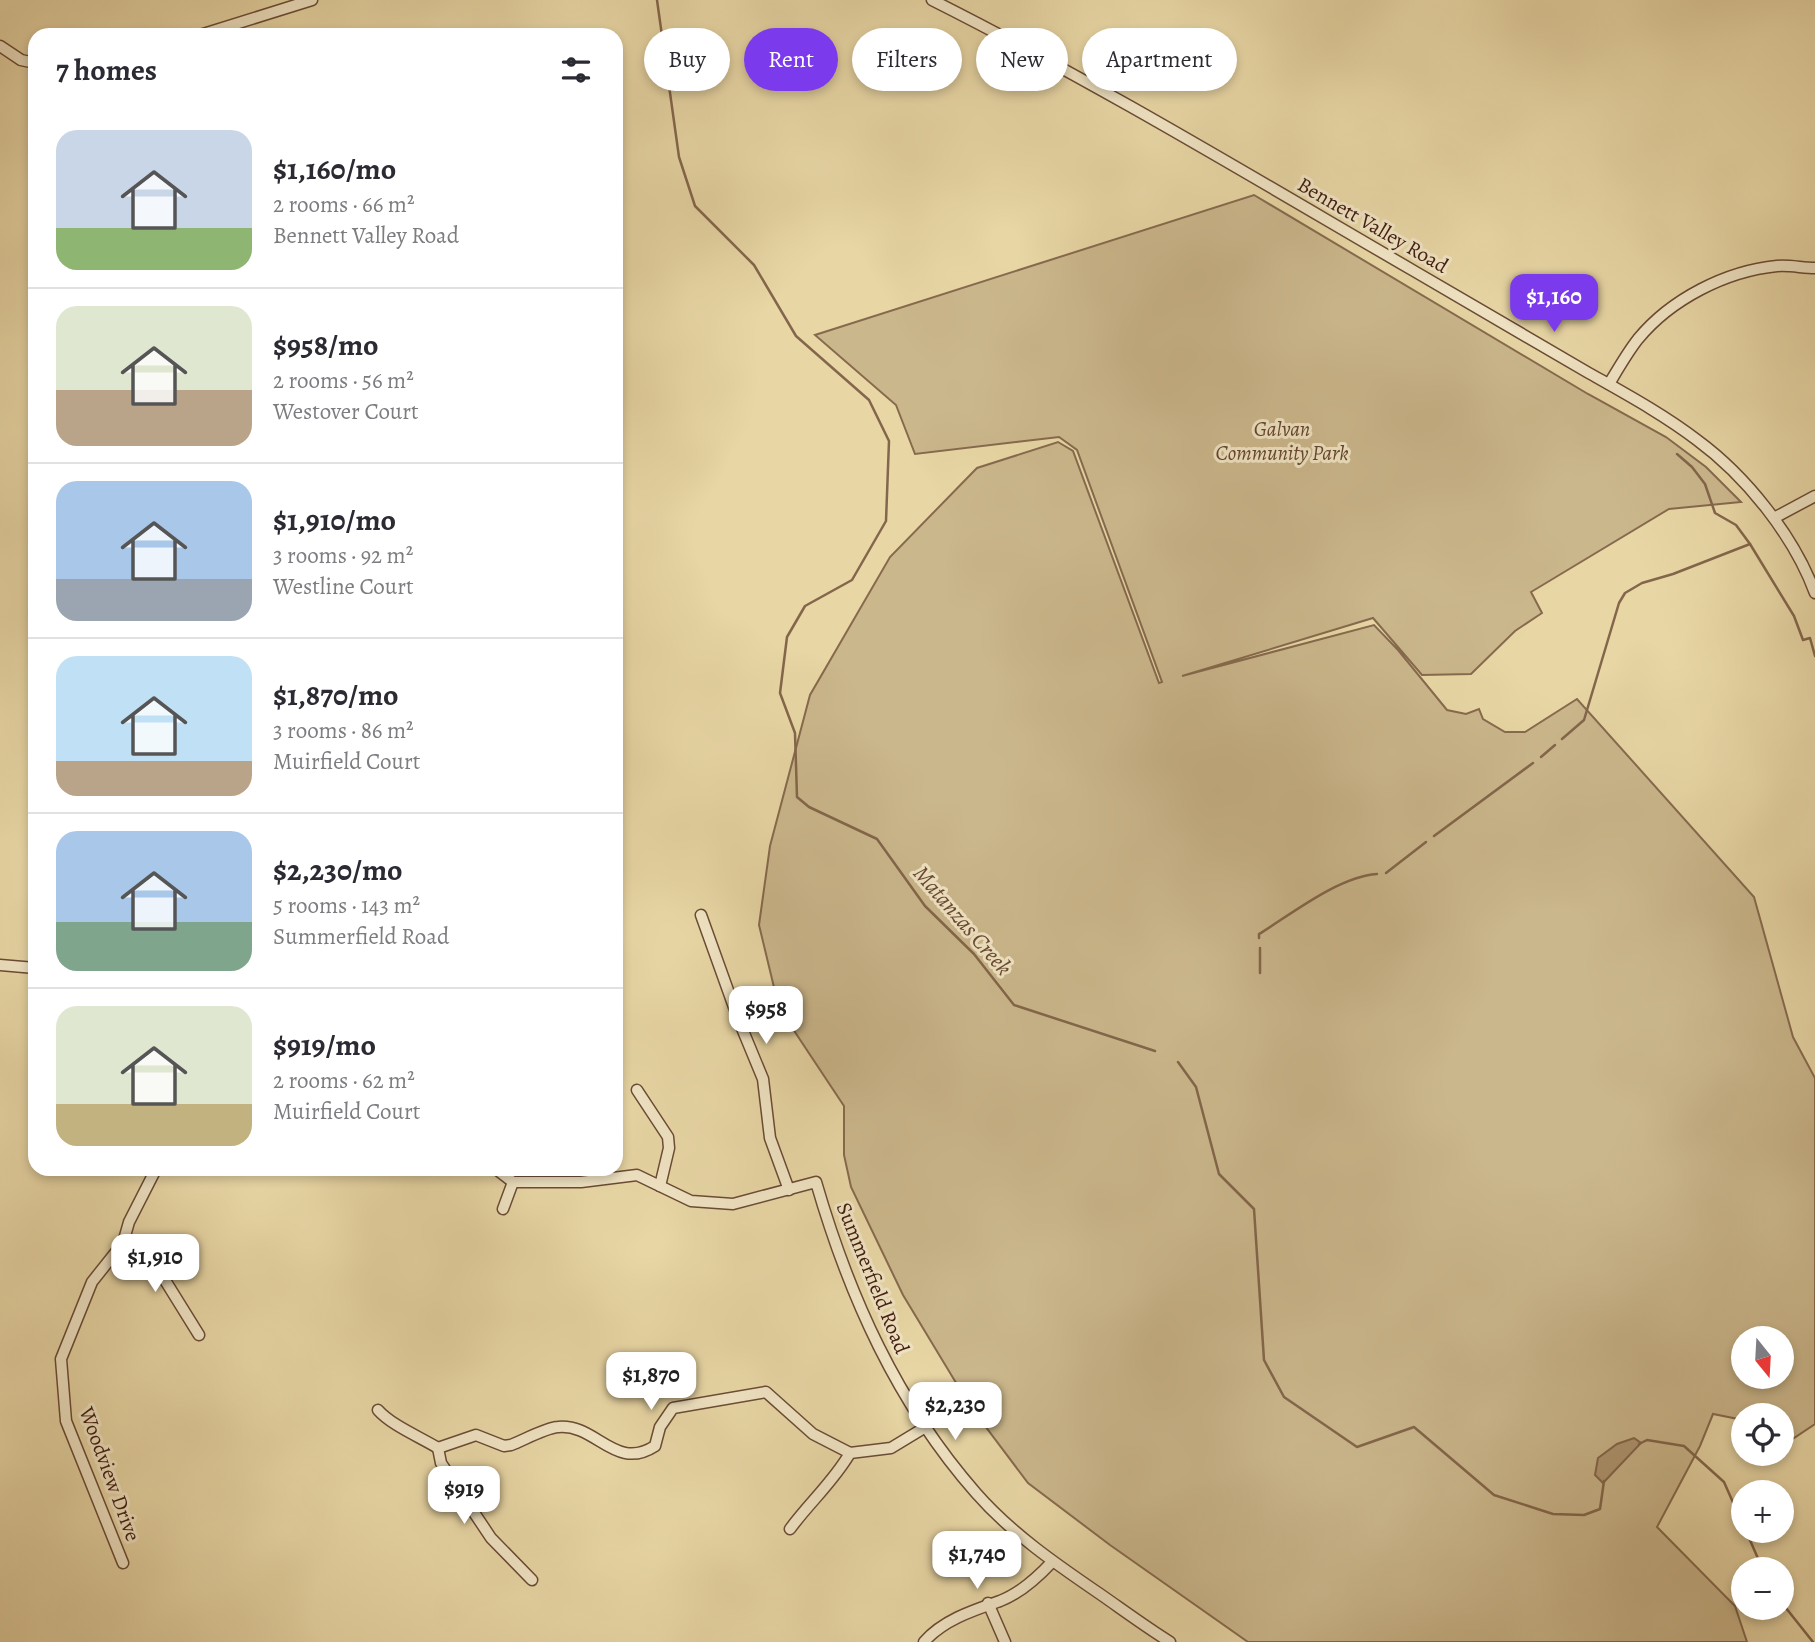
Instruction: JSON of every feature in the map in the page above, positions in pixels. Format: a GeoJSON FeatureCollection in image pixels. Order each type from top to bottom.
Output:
{"type":"FeatureCollection","features":[{"type":"Feature","properties":{"kind":"street"},"geometry":{"type":"LineString","coordinates":[[222,28],[312,0]]}},
{"type":"Feature","properties":{"kind":"street","name":"Bennett Valley Road"},"geometry":{"type":"LineString","coordinates":[[932,0],[1073,74],[1218,156],[1609,384],[1698,440],[1738,476],[1774,518],[1811,580],[1815,593]]}},
{"type":"Feature","properties":{"kind":"street"},"geometry":{"type":"LineString","coordinates":[[0,46],[21,60],[28,61]]}},
{"type":"Feature","properties":{"kind":"street"},"geometry":{"type":"LineString","coordinates":[[1609,384],[1638,339],[1662,316],[1708,285],[1743,272],[1779,266],[1815,268]]}},
{"type":"Feature","properties":{"kind":"street"},"geometry":{"type":"LineString","coordinates":[[1774,518],[1815,496]]}},
{"type":"Feature","properties":{"kind":"street"},"geometry":{"type":"LineString","coordinates":[[505,1176],[513,1182],[581,1182],[637,1175],[691,1201],[733,1204],[789,1190],[770,1138],[763,1079],[701,915]]}},
{"type":"Feature","properties":{"kind":"street"},"geometry":{"type":"LineString","coordinates":[[0,965],[28,967]]}},
{"type":"Feature","properties":{"kind":"street"},"geometry":{"type":"LineString","coordinates":[[637,1090],[668,1138],[669,1148],[660,1186]]}},
{"type":"Feature","properties":{"kind":"street","name":"Woodview Drive"},"geometry":{"type":"LineString","coordinates":[[123,1563],[66,1421],[61,1359],[92,1282],[123,1243],[129,1222],[152,1176]]}},
{"type":"Feature","properties":{"kind":"street"},"geometry":{"type":"LineString","coordinates":[[503,1209],[513,1182]]}},
{"type":"Feature","properties":{"kind":"street","name":"Summerfield Road"},"geometry":{"type":"LineString","coordinates":[[789,1190],[816,1182],[834,1244],[877,1346],[924,1427],[977,1494],[1052,1562],[1170,1642]]}},
{"type":"Feature","properties":{"kind":"street"},"geometry":{"type":"LineString","coordinates":[[123,1243],[163,1277],[198,1335]]}},
{"type":"Feature","properties":{"kind":"street"},"geometry":{"type":"LineString","coordinates":[[438,1448],[476,1435],[504,1446],[511,1445],[556,1426],[575,1428],[621,1453],[642,1454],[655,1446],[660,1427],[673,1408],[766,1392],[813,1434],[850,1453],[891,1448],[924,1427]]}},
{"type":"Feature","properties":{"kind":"street"},"geometry":{"type":"LineString","coordinates":[[378,1410],[386,1420],[438,1448],[441,1463],[491,1538],[532,1580]]}},
{"type":"Feature","properties":{"kind":"street"},"geometry":{"type":"LineString","coordinates":[[790,1529],[810,1502],[837,1476],[850,1453]]}},
{"type":"Feature","properties":{"kind":"street"},"geometry":{"type":"LineString","coordinates":[[923,1642],[954,1619],[988,1603],[1000,1601],[1026,1586],[1052,1562]]}},
{"type":"Feature","properties":{"kind":"street"},"geometry":{"type":"LineString","coordinates":[[988,1603],[1005,1642]]}},
{"type":"Feature","properties":{"kind":"green space","name":"Galvan Community Park"},"geometry":{"type":"Polygon","coordinates":[[[1254,195],[1588,394],[1666,437],[1706,467],[1741,502],[1669,509],[1531,592],[1542,613],[1515,631],[1471,674],[1422,675],[1373,618],[1182,676],[1374,625],[1447,710],[1466,714],[1479,709],[1483,719],[1505,732],[1525,732],[1577,699],[1754,897],[1793,1037],[1815,1078],[1815,1424],[1794,1438],[1794,1403],[1731,1403],[1731,1418],[1713,1414],[1700,1446],[1657,1527],[1731,1602],[1731,1620],[1740,1620],[1747,1642],[1248,1642],[1110,1545],[1028,1483],[970,1406],[903,1295],[851,1187],[844,1155],[844,1106],[779,1008],[759,925],[770,846],[810,695],[890,557],[977,468],[1058,442],[1073,451],[1159,683],[1162,682],[1077,450],[1059,437],[915,454],[896,405],[815,335],[1254,195]]]}},
{"type":"Feature","properties":{"kind":"shaded area"},"geometry":{"type":"Polygon","coordinates":[[[1634,1438],[1641,1443],[1603,1483],[1595,1475],[1598,1458],[1617,1444],[1634,1438]]]}},
{"type":"Feature","properties":{"kind":"waterway","name":"Matanzas Creek"},"geometry":{"type":"LineString","coordinates":[[657,0],[679,157],[695,206],[754,265],[796,336],[869,400],[889,441],[886,521],[852,580],[805,606],[787,637],[780,693],[795,733],[797,797],[809,807],[877,839],[925,906],[974,954],[1014,1005],[1155,1051]]}},
{"type":"Feature","properties":{"kind":"waterway"},"geometry":{"type":"LineString","coordinates":[[1677,454],[1705,484],[1715,513],[1736,525],[1750,544]]}},
{"type":"Feature","properties":{"kind":"waterway"},"geometry":{"type":"LineString","coordinates":[[1562,739],[1584,720],[1619,603],[1625,593],[1642,583],[1750,544],[1794,616],[1803,640],[1810,638],[1815,656]]}},
{"type":"Feature","properties":{"kind":"waterway"},"geometry":{"type":"LineString","coordinates":[[1541,757],[1555,745]]}},
{"type":"Feature","properties":{"kind":"waterway"},"geometry":{"type":"LineString","coordinates":[[1434,836],[1533,763]]}},
{"type":"Feature","properties":{"kind":"waterway"},"geometry":{"type":"LineString","coordinates":[[1386,873],[1426,842]]}},
{"type":"Feature","properties":{"kind":"waterway"},"geometry":{"type":"LineString","coordinates":[[1259,938],[1259,934],[1331,889],[1377,874]]}},
{"type":"Feature","properties":{"kind":"waterway"},"geometry":{"type":"LineString","coordinates":[[1260,948],[1260,973]]}},
{"type":"Feature","properties":{"kind":"waterway","name":"Matanzas Creek"},"geometry":{"type":"LineString","coordinates":[[1178,1062],[1196,1087],[1219,1174],[1254,1209],[1264,1360],[1284,1397],[1357,1447],[1414,1427],[1494,1495],[1553,1514],[1584,1515],[1600,1509],[1604,1481]]}},
{"type":"Feature","properties":{"kind":"waterway","name":"Matanzas Creek"},"geometry":{"type":"LineString","coordinates":[[1639,1444],[1647,1440],[1684,1446],[1724,1482],[1731,1498]]}},
{"type":"Feature","properties":{"kind":"waterway","name":"Matanzas Creek"},"geometry":{"type":"LineString","coordinates":[[1751,1543],[1757,1557]]}},
{"type":"Feature","properties":{"kind":"waterway","name":"Matanzas Creek"},"geometry":{"type":"LineString","coordinates":[[1794,1618],[1813,1642]]}}]}
